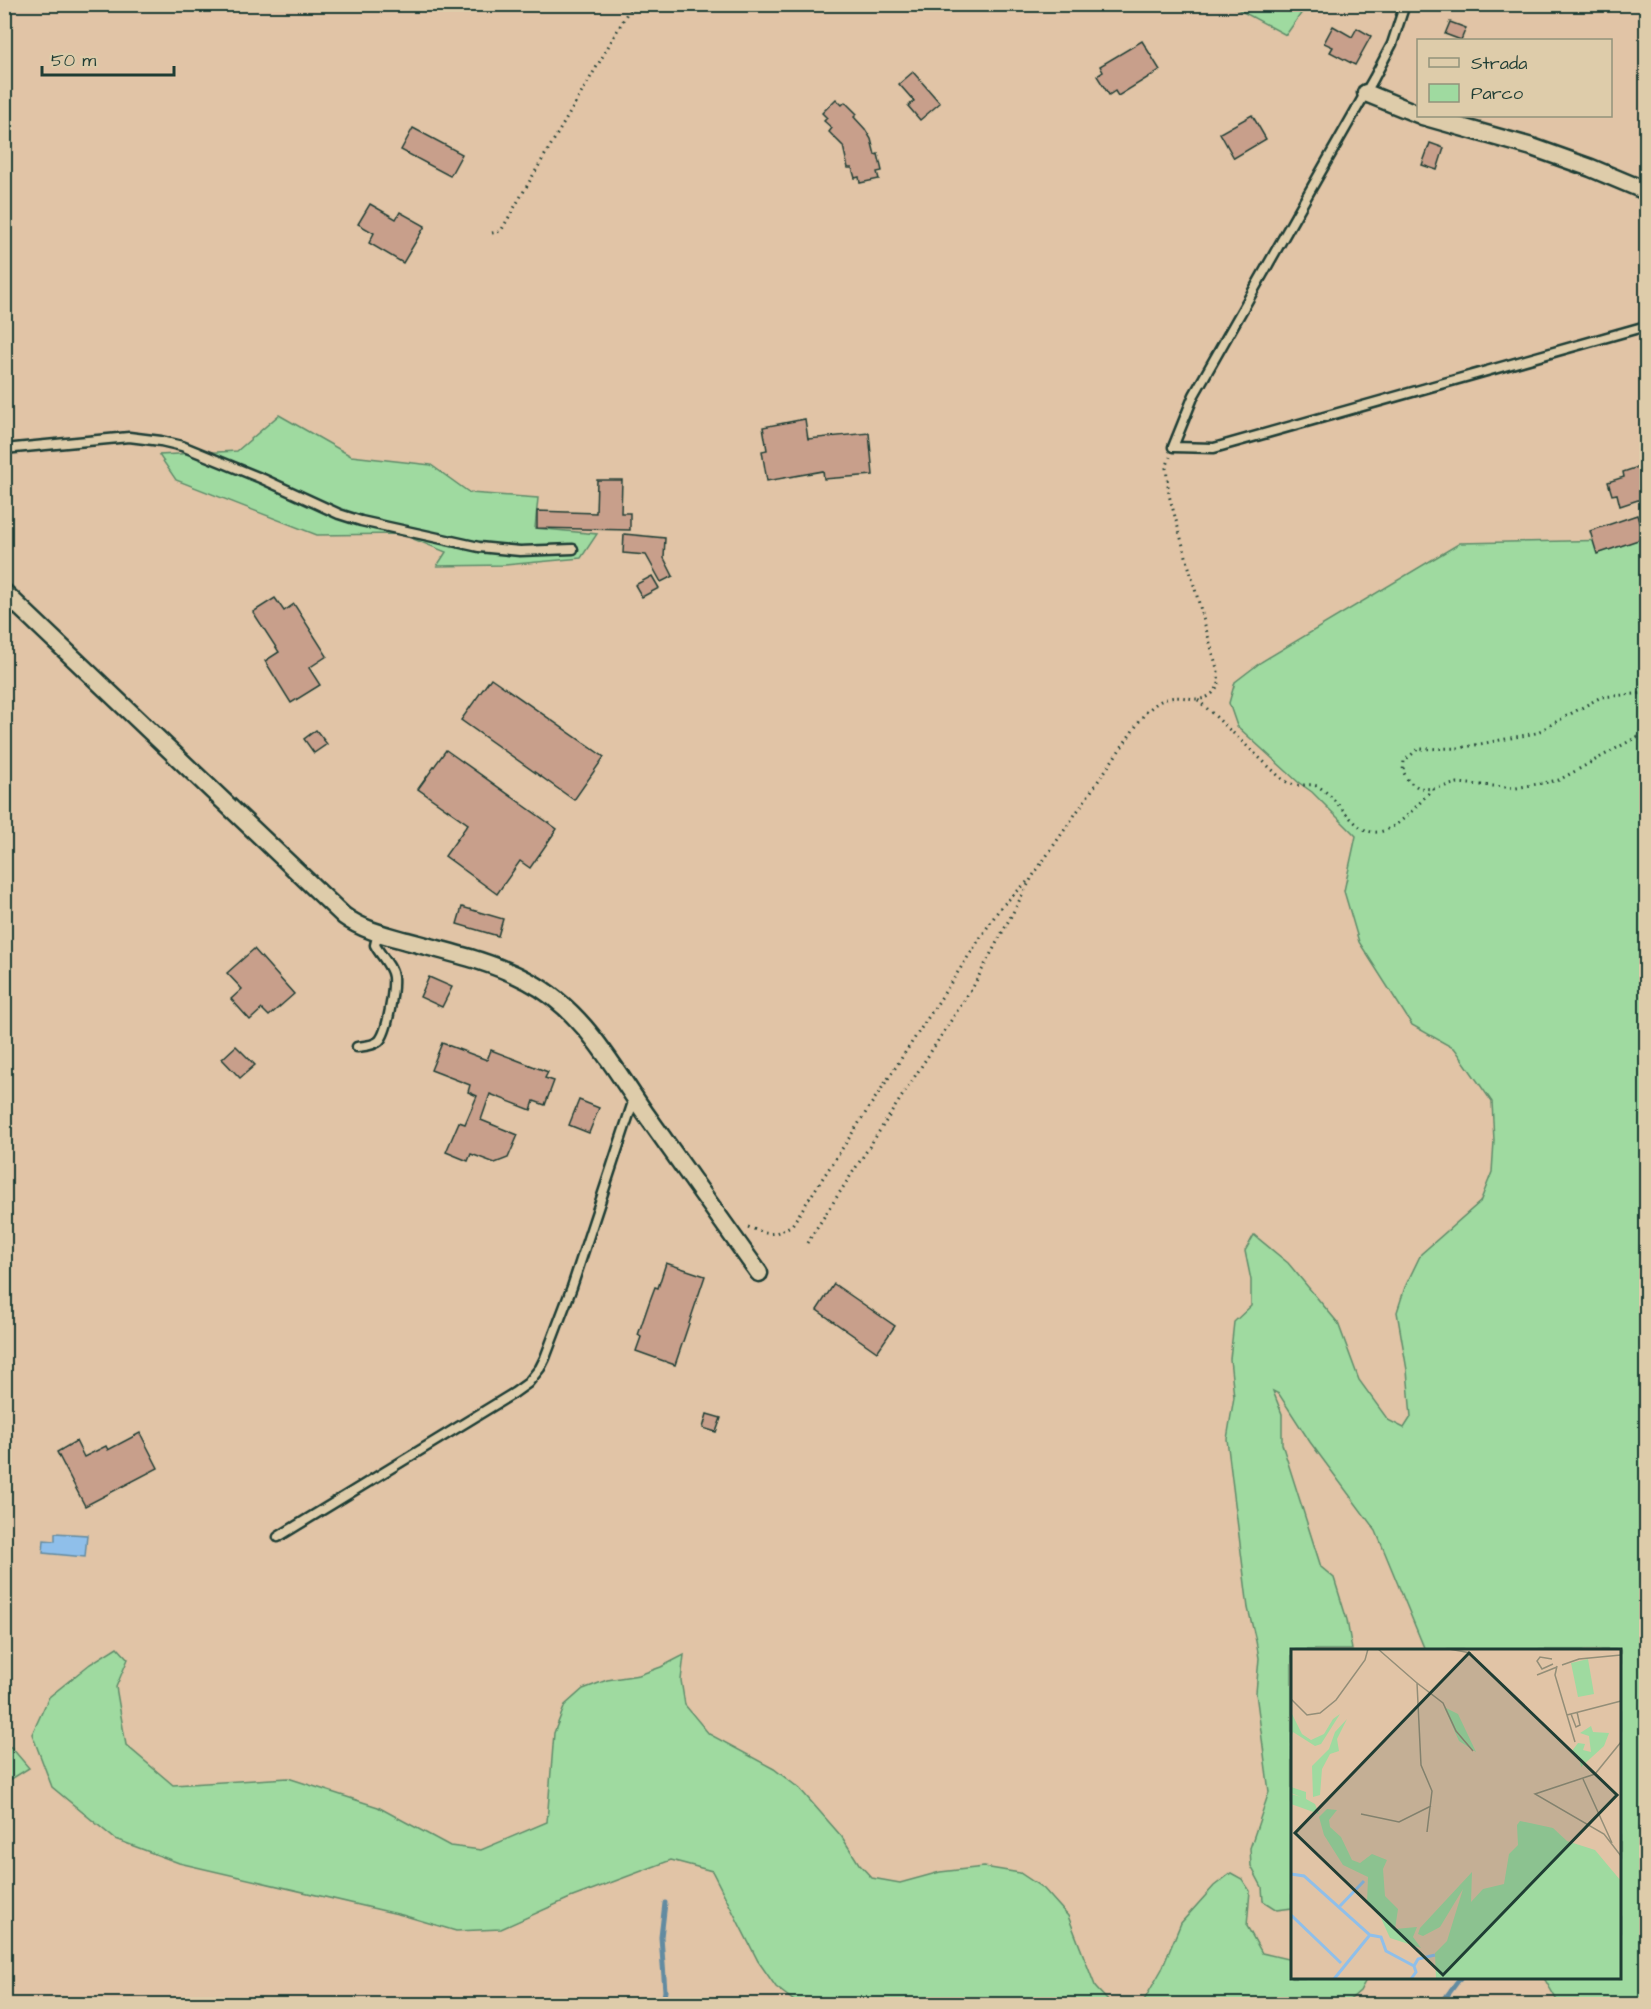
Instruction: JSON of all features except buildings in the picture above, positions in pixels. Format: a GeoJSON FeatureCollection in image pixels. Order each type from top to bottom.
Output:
{"type":"FeatureCollection","features":[{"type":"Feature","properties":{"kind":"street"},"geometry":{"type":"LineString","coordinates":[[1366,93],[1417,114]]}},
{"type":"Feature","properties":{"kind":"street"},"geometry":{"type":"LineString","coordinates":[[1427,117],[1532,147],[1647,191]]}},
{"type":"Feature","properties":{"kind":"street"},"geometry":{"type":"LineString","coordinates":[[4,592],[336,910],[357,925],[378,933],[512,972],[559,1000],[578,1018],[599,1045],[759,1273]]}},
{"type":"Feature","properties":{"kind":"lane"},"geometry":{"type":"LineString","coordinates":[[1405,4],[1392,44],[1194,395],[1173,447],[1214,448],[1647,326]]}},
{"type":"Feature","properties":{"kind":"lane"},"geometry":{"type":"LineString","coordinates":[[4,449],[129,437],[161,441],[182,446],[263,479],[339,514],[361,521],[478,547],[519,551],[573,549]]}},
{"type":"Feature","properties":{"kind":"lane"},"geometry":{"type":"LineString","coordinates":[[357,1047],[378,1042],[384,1034],[389,1017],[393,977],[390,965],[381,957],[375,945],[378,933]]}},
{"type":"Feature","properties":{"kind":"lane"},"geometry":{"type":"LineString","coordinates":[[278,1538],[528,1383],[540,1368],[572,1287],[635,1098]]}},
{"type":"Feature","properties":{"kind":"path"},"geometry":{"type":"LineString","coordinates":[[492,233],[501,231],[632,4]]}},
{"type":"Feature","properties":{"kind":"path"},"geometry":{"type":"LineString","coordinates":[[807,1243],[974,985],[1032,877],[1144,713],[1157,702],[1168,698],[1198,700],[1207,698],[1219,685],[1218,672],[1169,495],[1166,468],[1173,447]]}},
{"type":"Feature","properties":{"kind":"path"},"geometry":{"type":"LineString","coordinates":[[1647,693],[1600,697],[1536,733],[1460,748],[1418,749],[1404,761],[1403,771],[1408,781],[1419,788],[1433,789],[1458,783],[1516,788],[1559,780],[1647,732]]}},
{"type":"Feature","properties":{"kind":"path"},"geometry":{"type":"LineString","coordinates":[[1198,700],[1283,780],[1294,785],[1313,784],[1322,788],[1362,828],[1375,833],[1394,826],[1433,789]]}},
{"type":"Feature","properties":{"kind":"path"},"geometry":{"type":"LineString","coordinates":[[748,1227],[770,1235],[792,1225],[1000,908],[1032,877]]}},
{"type":"Feature","properties":{"kind":"green space"},"geometry":{"type":"Polygon","coordinates":[[[1307,4],[1286,35],[1230,5],[1307,4]]]}},
{"type":"Feature","properties":{"kind":"green space"},"geometry":{"type":"Polygon","coordinates":[[[279,415],[351,456],[431,465],[470,493],[538,498],[535,528],[597,534],[581,558],[505,565],[437,566],[446,552],[401,534],[317,535],[176,480],[159,455],[237,451],[279,415]]]}},
{"type":"Feature","properties":{"kind":"green space"},"geometry":{"type":"Polygon","coordinates":[[[1646,526],[1646,2004],[1559,2004],[1545,1979],[1621,1979],[1621,1649],[1425,1649],[1376,1531],[1310,1442],[1279,1394],[1273,1391],[1282,1414],[1282,1444],[1321,1567],[1334,1578],[1347,1620],[1352,1649],[1291,1649],[1291,1908],[1277,1910],[1263,1901],[1262,1887],[1251,1866],[1250,1848],[1269,1792],[1256,1693],[1259,1658],[1248,1608],[1227,1439],[1234,1397],[1230,1359],[1234,1322],[1251,1306],[1251,1280],[1245,1251],[1254,1235],[1288,1263],[1338,1323],[1359,1380],[1388,1420],[1404,1428],[1411,1417],[1407,1370],[1397,1312],[1405,1287],[1421,1254],[1480,1202],[1492,1172],[1494,1141],[1492,1102],[1455,1049],[1412,1025],[1359,942],[1344,891],[1356,836],[1312,792],[1237,726],[1229,703],[1235,682],[1261,662],[1460,543],[1618,540],[1646,526]]]}},
{"type":"Feature","properties":{"kind":"green space"},"geometry":{"type":"Polygon","coordinates":[[[117,1647],[128,1659],[116,1687],[126,1745],[173,1785],[288,1778],[378,1807],[450,1846],[481,1850],[547,1822],[554,1733],[565,1705],[583,1689],[607,1680],[639,1675],[684,1655],[681,1680],[685,1705],[709,1734],[774,1769],[800,1789],[842,1837],[859,1864],[872,1878],[900,1883],[940,1872],[984,1867],[1020,1873],[1044,1889],[1068,1916],[1096,1988],[1111,2004],[798,2004],[776,1987],[758,1961],[712,1871],[671,1860],[570,1898],[501,1929],[456,1931],[402,1915],[179,1863],[115,1839],[52,1787],[32,1734],[49,1697],[90,1664],[117,1647]]]}},
{"type":"Feature","properties":{"kind":"green space"},"geometry":{"type":"Polygon","coordinates":[[[4,1746],[11,1747],[29,1768],[5,1783],[4,1746]]]}},
{"type":"Feature","properties":{"kind":"green space"},"geometry":{"type":"Polygon","coordinates":[[[1231,1873],[1242,1879],[1250,1891],[1247,1926],[1262,1953],[1291,1960],[1291,1979],[1366,1979],[1360,1991],[1345,2004],[1133,2004],[1143,2002],[1162,1969],[1181,1923],[1214,1886],[1231,1873]]]}},
{"type":"Feature","properties":{"kind":"water"},"geometry":{"type":"Polygon","coordinates":[[[55,1533],[87,1535],[85,1557],[43,1553],[44,1540],[55,1541],[55,1533]]]}},
{"type":"Feature","properties":{"kind":"waterway"},"geometry":{"type":"LineString","coordinates":[[663,2004],[665,1991],[661,1937],[665,1903]]}},
{"type":"Feature","properties":{"kind":"waterway"},"geometry":{"type":"LineString","coordinates":[[1441,2004],[1459,1979]]}}]}
